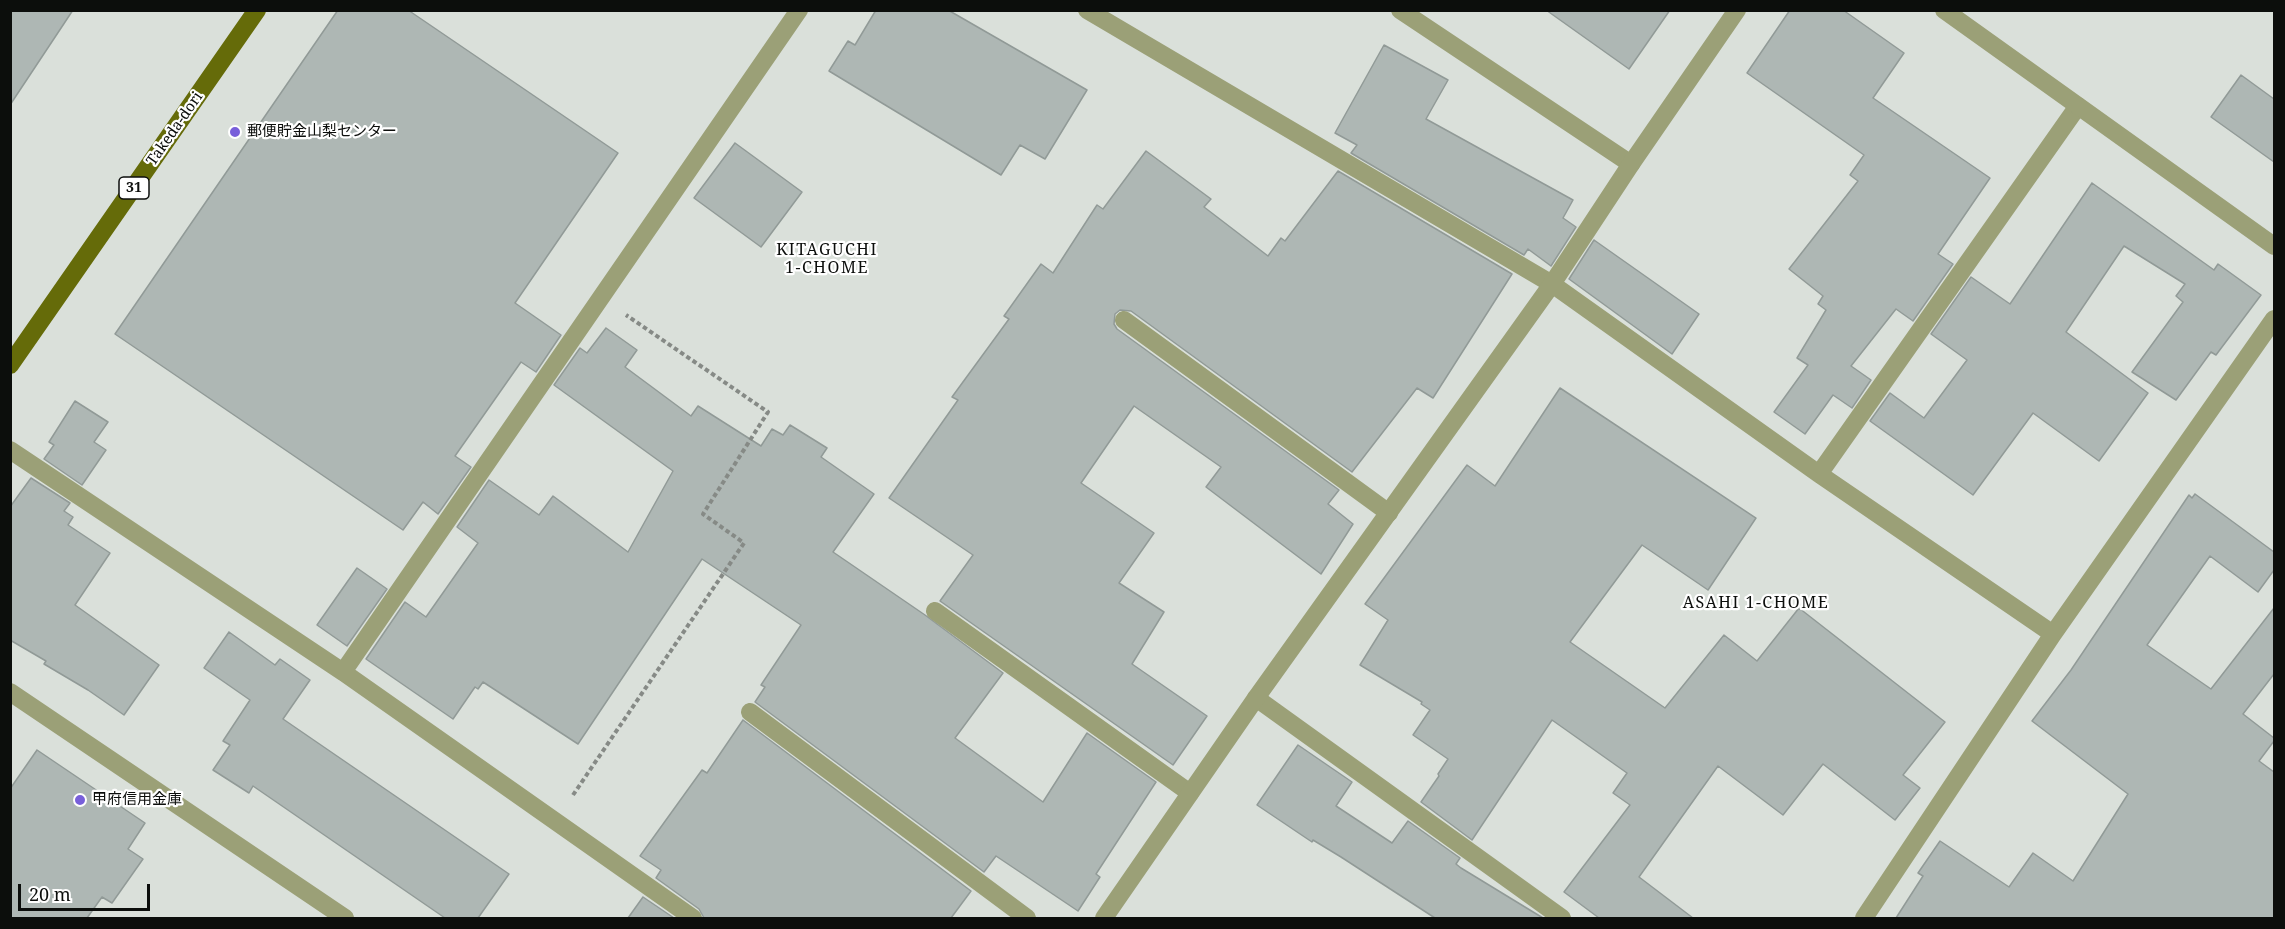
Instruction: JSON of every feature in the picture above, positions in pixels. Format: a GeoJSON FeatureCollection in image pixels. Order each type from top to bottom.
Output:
{"type":"FeatureCollection","features":[{"type":"Feature","properties":{"kind":"main road","name":"Takeda-dori"},"geometry":{"type":"LineString","coordinates":[[10,365],[257,10]]}},
{"type":"Feature","properties":{"kind":"street"},"geometry":{"type":"LineString","coordinates":[[343,672],[799,10]]}},
{"type":"Feature","properties":{"kind":"street"},"geometry":{"type":"LineString","coordinates":[[1087,10],[1552,284],[1820,474],[2053,634]]}},
{"type":"Feature","properties":{"kind":"street"},"geometry":{"type":"LineString","coordinates":[[1400,10],[1631,164]]}},
{"type":"Feature","properties":{"kind":"street"},"geometry":{"type":"LineString","coordinates":[[1104,918],[1256,698],[1552,284],[1737,10]]}},
{"type":"Feature","properties":{"kind":"street"},"geometry":{"type":"LineString","coordinates":[[1944,10],[2274,246]]}},
{"type":"Feature","properties":{"kind":"street"},"geometry":{"type":"LineString","coordinates":[[1820,474],[2078,105]]}},
{"type":"Feature","properties":{"kind":"street"},"geometry":{"type":"LineString","coordinates":[[1864,918],[2053,634],[2274,319]]}},
{"type":"Feature","properties":{"kind":"street"},"geometry":{"type":"LineString","coordinates":[[1124,320],[1389,513]]}},
{"type":"Feature","properties":{"kind":"street"},"geometry":{"type":"LineString","coordinates":[[10,450],[343,672],[554,823],[693,918]]}},
{"type":"Feature","properties":{"kind":"street"},"geometry":{"type":"LineString","coordinates":[[935,611],[1190,793]]}},
{"type":"Feature","properties":{"kind":"street"},"geometry":{"type":"LineString","coordinates":[[10,692],[345,918]]}},
{"type":"Feature","properties":{"kind":"street"},"geometry":{"type":"LineString","coordinates":[[1256,698],[1562,918]]}},
{"type":"Feature","properties":{"kind":"street"},"geometry":{"type":"LineString","coordinates":[[750,712],[1027,918]]}},
{"type":"Feature","properties":{"kind":"path"},"geometry":{"type":"LineString","coordinates":[[554,823],[744,543],[703,514],[768,412],[600,297]]}},
{"type":"Feature","properties":{"kind":"building"},"geometry":{"type":"Polygon","coordinates":[[[10,10],[73,10],[10,105],[10,10]]]}},
{"type":"Feature","properties":{"kind":"building"},"geometry":{"type":"Polygon","coordinates":[[[338,10],[408,10],[618,153],[515,303],[561,335],[536,372],[521,362],[455,456],[471,467],[438,514],[423,502],[403,530],[115,334],[338,10]]]}},
{"type":"Feature","properties":{"kind":"building"},"geometry":{"type":"Polygon","coordinates":[[[876,10],[948,10],[1087,90],[1045,159],[1020,145],[1001,175],[829,71],[848,41],[855,45],[876,10]]]}},
{"type":"Feature","properties":{"kind":"building"},"geometry":{"type":"Polygon","coordinates":[[[1546,10],[1670,10],[1629,69],[1546,10]]]}},
{"type":"Feature","properties":{"kind":"building"},"geometry":{"type":"Polygon","coordinates":[[[1790,10],[1843,10],[1904,53],[1873,98],[1990,178],[1938,254],[1953,264],[1913,321],[1896,309],[1851,366],[1871,380],[1852,408],[1833,395],[1805,434],[1774,412],[1808,365],[1797,358],[1826,310],[1818,304],[1823,296],[1789,269],[1858,181],[1850,175],[1864,155],[1747,73],[1790,10]]]}},
{"type":"Feature","properties":{"kind":"building"},"geometry":{"type":"Polygon","coordinates":[[[1384,45],[1448,80],[1426,119],[1573,200],[1563,218],[1576,227],[1551,266],[1528,249],[1524,255],[1351,153],[1357,145],[1335,133],[1384,45]]]}},
{"type":"Feature","properties":{"kind":"building"},"geometry":{"type":"Polygon","coordinates":[[[2241,75],[2274,99],[2274,162],[2211,117],[2241,75]]]}},
{"type":"Feature","properties":{"kind":"building"},"geometry":{"type":"Polygon","coordinates":[[[735,143],[802,192],[761,247],[694,198],[735,143]]]}},
{"type":"Feature","properties":{"kind":"building"},"geometry":{"type":"Polygon","coordinates":[[[1146,151],[1211,199],[1204,207],[1268,256],[1281,238],[1285,241],[1338,171],[1512,274],[1433,398],[1417,388],[1352,472],[1131,311],[1120,310],[1115,314],[1114,324],[1117,329],[1339,490],[1328,504],[1353,524],[1321,574],[1206,487],[1221,467],[1134,406],[1081,483],[1154,533],[1119,583],[1164,612],[1132,664],[1207,716],[1173,765],[940,601],[973,555],[889,498],[958,400],[952,397],[1009,319],[1004,316],[1041,264],[1053,273],[1097,205],[1103,209],[1146,151]]]}},
{"type":"Feature","properties":{"kind":"building"},"geometry":{"type":"Polygon","coordinates":[[[2092,183],[2214,270],[2218,264],[2261,295],[2216,355],[2211,352],[2176,400],[2132,372],[2183,302],[2176,296],[2185,284],[2124,246],[2066,332],[2148,393],[2099,461],[2033,413],[1973,495],[1870,421],[1890,393],[1924,418],[1967,360],[1931,334],[1971,277],[2010,304],[2092,183]]]}},
{"type":"Feature","properties":{"kind":"building"},"geometry":{"type":"Polygon","coordinates":[[[1594,240],[1699,314],[1672,354],[1569,279],[1594,240]]]}},
{"type":"Feature","properties":{"kind":"building"},"geometry":{"type":"Polygon","coordinates":[[[606,328],[637,350],[625,367],[691,416],[698,406],[761,446],[772,429],[783,435],[790,425],[827,448],[821,457],[874,494],[833,552],[925,615],[1003,673],[955,738],[1043,802],[1087,733],[1156,782],[1096,874],[1100,877],[1078,911],[996,856],[984,872],[755,702],[765,687],[761,685],[801,625],[702,559],[578,744],[483,682],[478,689],[475,687],[453,719],[366,659],[405,602],[426,617],[478,543],[457,527],[489,480],[539,515],[553,496],[628,552],[673,471],[554,385],[580,348],[587,353],[606,328]]]}},
{"type":"Feature","properties":{"kind":"building"},"geometry":{"type":"Polygon","coordinates":[[[1560,388],[1756,518],[1708,590],[1642,545],[1570,642],[1665,708],[1724,635],[1757,661],[1799,608],[1945,722],[1903,775],[1920,788],[1895,820],[1823,764],[1783,815],[1718,766],[1639,877],[1693,918],[1599,918],[1564,892],[1630,805],[1613,793],[1627,773],[1552,720],[1472,840],[1421,802],[1448,759],[1413,735],[1430,710],[1421,704],[1422,702],[1360,665],[1388,620],[1365,604],[1467,465],[1495,486],[1560,388]]]}},
{"type":"Feature","properties":{"kind":"building"},"geometry":{"type":"Polygon","coordinates":[[[75,401],[108,422],[94,442],[106,450],[82,485],[44,459],[54,445],[49,442],[75,401]]]}},
{"type":"Feature","properties":{"kind":"building"},"geometry":{"type":"Polygon","coordinates":[[[31,478],[70,503],[64,511],[73,517],[68,525],[110,553],[75,605],[159,665],[124,715],[44,664],[46,661],[10,640],[10,507],[31,478]]]}},
{"type":"Feature","properties":{"kind":"building"},"geometry":{"type":"Polygon","coordinates":[[[2195,494],[2274,552],[2274,570],[2258,592],[2210,556],[2147,645],[2211,689],[2274,608],[2274,674],[2243,714],[2274,738],[2259,761],[2274,772],[2274,918],[1896,918],[1923,876],[1918,873],[1940,841],[2009,887],[2033,853],[2073,881],[2128,794],[2032,721],[2071,670],[2189,495],[2192,498],[2195,494]]]}},
{"type":"Feature","properties":{"kind":"building"},"geometry":{"type":"Polygon","coordinates":[[[357,568],[387,589],[347,646],[317,625],[357,568]]]}},
{"type":"Feature","properties":{"kind":"building"},"geometry":{"type":"Polygon","coordinates":[[[229,632],[275,665],[280,659],[310,680],[283,719],[509,874],[478,918],[445,918],[253,786],[249,793],[213,770],[230,745],[223,741],[250,700],[204,668],[229,632]]]}},
{"type":"Feature","properties":{"kind":"building"},"geometry":{"type":"Polygon","coordinates":[[[743,720],[971,891],[951,918],[704,918],[699,909],[656,878],[661,870],[640,856],[702,770],[707,773],[743,720]]]}},
{"type":"Feature","properties":{"kind":"building"},"geometry":{"type":"Polygon","coordinates":[[[1298,745],[1352,782],[1336,806],[1392,843],[1408,821],[1460,858],[1456,864],[1461,868],[1543,918],[1435,918],[1257,805],[1298,745]]]}},
{"type":"Feature","properties":{"kind":"building"},"geometry":{"type":"Polygon","coordinates":[[[37,750],[145,823],[128,849],[143,859],[112,903],[102,897],[87,918],[10,918],[10,789],[37,750]]]}},
{"type":"Feature","properties":{"kind":"building"},"geometry":{"type":"Polygon","coordinates":[[[643,897],[674,918],[628,918],[643,897]]]}},
{"type":"Feature","properties":{"kind":"place","name":"郵便貯金山梨センター"},"geometry":{"type":"Point","coordinates":[235,132]}},
{"type":"Feature","properties":{"kind":"place","name":"甲府信用金庫"},"geometry":{"type":"Point","coordinates":[80,800]}},
{"type":"Feature","properties":{"kind":"district","name":"KITAGUCHI 1-CHOME"},"geometry":{"type":"Point","coordinates":[827,259]}},
{"type":"Feature","properties":{"kind":"district","name":"ASAHI 1-CHOME"},"geometry":{"type":"Point","coordinates":[1756,603]}}]}
